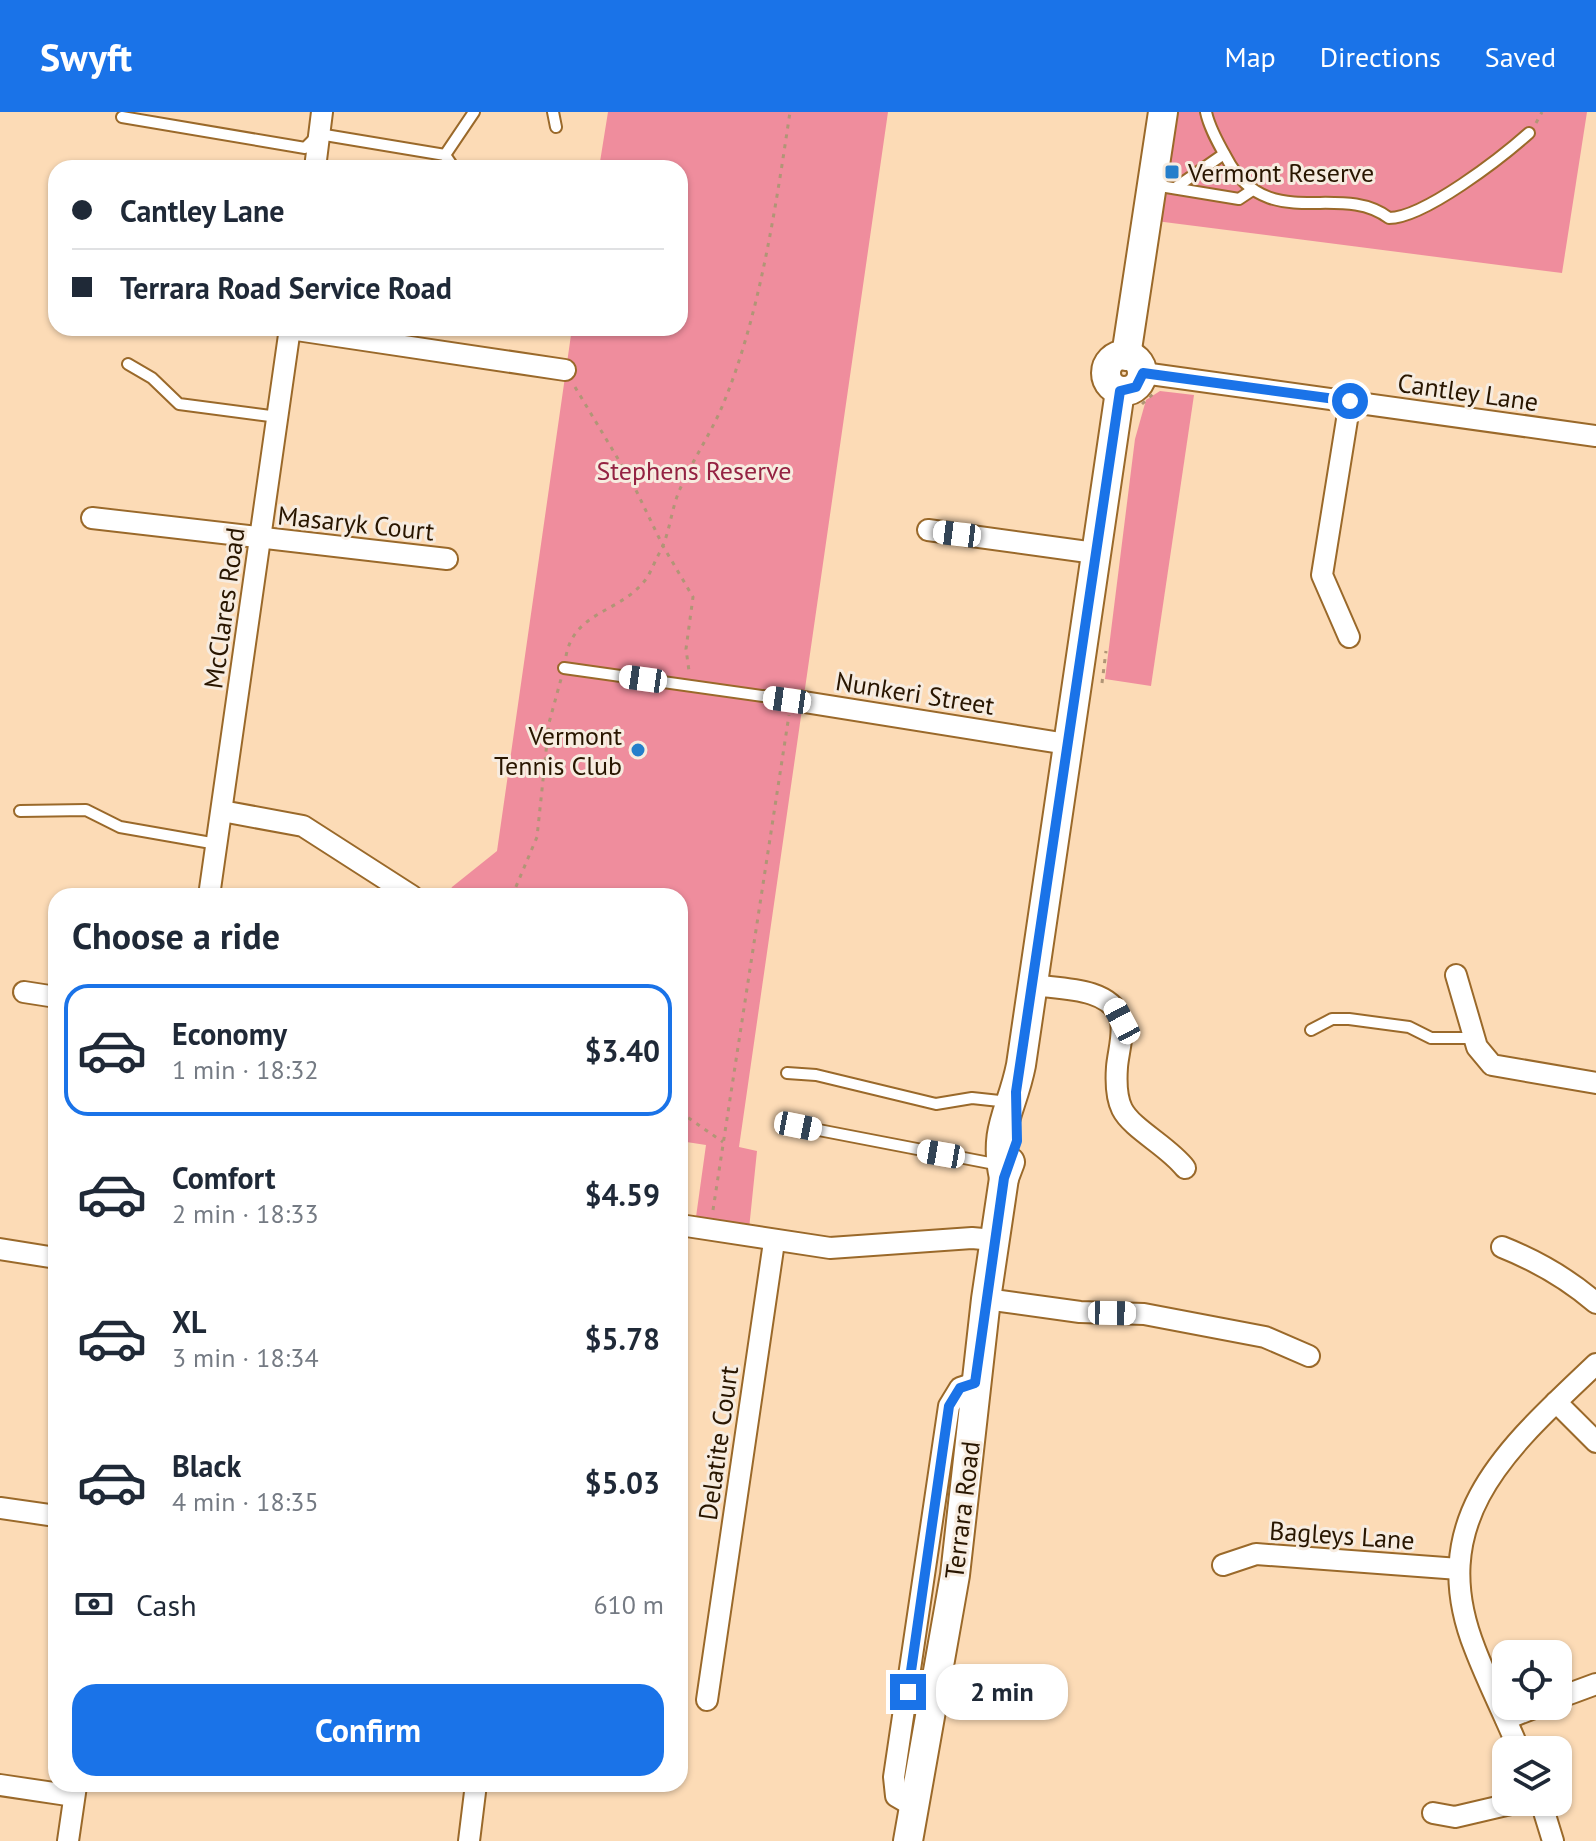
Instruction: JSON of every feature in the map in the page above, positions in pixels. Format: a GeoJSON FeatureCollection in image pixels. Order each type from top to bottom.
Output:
{"type":"FeatureCollection","features":[{"type":"Feature","properties":{"kind":"main road"},"geometry":{"type":"LineString","coordinates":[[1134,364],[1164,187],[1163,112]]}},
{"type":"Feature","properties":{"kind":"main road","name":"Terrara Road"},"geometry":{"type":"LineString","coordinates":[[908,1841],[955,1575],[994,1240],[1004,1170],[1017,1141],[1014,1099],[1095,553],[1120,391],[1136,387],[1134,364]]}},
{"type":"Feature","properties":{"kind":"street"},"geometry":{"type":"LineString","coordinates":[[316,160],[322,112]]}},
{"type":"Feature","properties":{"kind":"street","name":"McClares Road"},"geometry":{"type":"LineString","coordinates":[[210,888],[289,336]]}},
{"type":"Feature","properties":{"kind":"street"},"geometry":{"type":"LineString","coordinates":[[342,336],[565,370]]}},
{"type":"Feature","properties":{"kind":"street","name":"Cantley Lane"},"geometry":{"type":"LineString","coordinates":[[1134,364],[1350,401],[1596,436]]}},
{"type":"Feature","properties":{"kind":"street"},"geometry":{"type":"LineString","coordinates":[[1349,637],[1322,575],[1350,401]]}},
{"type":"Feature","properties":{"kind":"street","name":"Masaryk Court"},"geometry":{"type":"LineString","coordinates":[[92,518],[260,540],[447,559]]}},
{"type":"Feature","properties":{"kind":"street"},"geometry":{"type":"LineString","coordinates":[[928,530],[1095,553]]}},
{"type":"Feature","properties":{"kind":"street","name":"Nunkeri Street"},"geometry":{"type":"LineString","coordinates":[[793,700],[1067,744]]}},
{"type":"Feature","properties":{"kind":"street"},"geometry":{"type":"LineString","coordinates":[[222,811],[303,826],[400,888]]}},
{"type":"Feature","properties":{"kind":"street"},"geometry":{"type":"LineString","coordinates":[[1456,975],[1477,1047],[1492,1065],[1596,1083]]}},
{"type":"Feature","properties":{"kind":"street"},"geometry":{"type":"LineString","coordinates":[[1033,985],[1092,994],[1113,1005],[1122,1021],[1116,1084],[1121,1108],[1130,1121],[1171,1149],[1185,1168]]}},
{"type":"Feature","properties":{"kind":"street"},"geometry":{"type":"LineString","coordinates":[[24,992],[48,996]]}},
{"type":"Feature","properties":{"kind":"street"},"geometry":{"type":"LineString","coordinates":[[688,1226],[774,1242],[830,1248],[972,1238],[994,1240]]}},
{"type":"Feature","properties":{"kind":"street","name":"Delatite Court"},"geometry":{"type":"LineString","coordinates":[[707,1700],[774,1242]]}},
{"type":"Feature","properties":{"kind":"street"},"geometry":{"type":"LineString","coordinates":[[1502,1247],[1537,1261],[1572,1282],[1596,1303]]}},
{"type":"Feature","properties":{"kind":"street"},"geometry":{"type":"LineString","coordinates":[[0,1249],[48,1257]]}},
{"type":"Feature","properties":{"kind":"street"},"geometry":{"type":"LineString","coordinates":[[986,1299],[1080,1312],[1144,1314],[1265,1337],[1309,1356]]}},
{"type":"Feature","properties":{"kind":"street"},"geometry":{"type":"LineString","coordinates":[[1492,1688],[1474,1648],[1463,1612],[1459,1569],[1462,1538],[1484,1483],[1502,1457],[1596,1364]]}},
{"type":"Feature","properties":{"kind":"street"},"geometry":{"type":"LineString","coordinates":[[1556,1402],[1596,1442]]}},
{"type":"Feature","properties":{"kind":"street"},"geometry":{"type":"LineString","coordinates":[[0,1508],[48,1515]]}},
{"type":"Feature","properties":{"kind":"street","name":"Bagleys Lane"},"geometry":{"type":"LineString","coordinates":[[1223,1565],[1256,1554],[1459,1569]]}},
{"type":"Feature","properties":{"kind":"street"},"geometry":{"type":"LineString","coordinates":[[1572,1693],[1596,1684]]}},
{"type":"Feature","properties":{"kind":"street"},"geometry":{"type":"LineString","coordinates":[[0,1785],[48,1788]]}},
{"type":"Feature","properties":{"kind":"street"},"geometry":{"type":"LineString","coordinates":[[68,1841],[75,1792]]}},
{"type":"Feature","properties":{"kind":"street"},"geometry":{"type":"LineString","coordinates":[[469,1841],[475,1792]]}},
{"type":"Feature","properties":{"kind":"street"},"geometry":{"type":"LineString","coordinates":[[1433,1813],[1455,1817],[1492,1808]]}},
{"type":"Feature","properties":{"kind":"street"},"geometry":{"type":"LineString","coordinates":[[1545,1816],[1553,1841]]}},
{"type":"Feature","properties":{"kind":"lane"},"geometry":{"type":"LineString","coordinates":[[445,155],[474,112]]}},
{"type":"Feature","properties":{"kind":"lane"},"geometry":{"type":"LineString","coordinates":[[553,112],[556,127]]}},
{"type":"Feature","properties":{"kind":"lane"},"geometry":{"type":"LineString","coordinates":[[1206,112],[1234,173],[1251,191],[1290,203],[1371,207],[1389,218],[1398,218],[1432,202],[1499,159],[1529,133]]}},
{"type":"Feature","properties":{"kind":"lane"},"geometry":{"type":"LineString","coordinates":[[122,117],[305,148],[319,134],[445,155],[448,160]]}},
{"type":"Feature","properties":{"kind":"lane"},"geometry":{"type":"LineString","coordinates":[[1164,187],[1224,154]]}},
{"type":"Feature","properties":{"kind":"lane"},"geometry":{"type":"LineString","coordinates":[[1164,187],[1239,199],[1251,191]]}},
{"type":"Feature","properties":{"kind":"lane"},"geometry":{"type":"LineString","coordinates":[[128,364],[152,378],[179,404],[278,417]]}},
{"type":"Feature","properties":{"kind":"lane","name":"Nunkeri Street"},"geometry":{"type":"LineString","coordinates":[[564,668],[793,700]]}},
{"type":"Feature","properties":{"kind":"lane"},"geometry":{"type":"LineString","coordinates":[[20,811],[86,810],[120,827],[217,844]]}},
{"type":"Feature","properties":{"kind":"lane"},"geometry":{"type":"LineString","coordinates":[[1311,1030],[1332,1019],[1349,1019],[1409,1027],[1431,1038],[1475,1038]]}},
{"type":"Feature","properties":{"kind":"lane"},"geometry":{"type":"LineString","coordinates":[[787,1073],[816,1075],[936,1104],[972,1098],[1014,1099]]}},
{"type":"Feature","properties":{"kind":"lane"},"geometry":{"type":"LineString","coordinates":[[798,1126],[1004,1170]]}},
{"type":"Feature","properties":{"kind":"path"},"geometry":{"type":"LineString","coordinates":[[515,888],[537,837],[549,723],[568,643],[582,622],[617,604],[643,583],[663,546],[680,488],[704,449],[725,399],[747,330],[780,183],[790,112]]}},
{"type":"Feature","properties":{"kind":"path"},"geometry":{"type":"LineString","coordinates":[[565,370],[633,484],[663,546],[693,597],[686,649],[695,687]]}},
{"type":"Feature","properties":{"kind":"path"},"geometry":{"type":"LineString","coordinates":[[710,1230],[793,700]]}},
{"type":"Feature","properties":{"kind":"path"},"geometry":{"type":"LineString","coordinates":[[688,1118],[724,1143]]}},
{"type":"Feature","properties":{"kind":"green space","name":"Stephens Reserve"},"geometry":{"type":"Polygon","coordinates":[[[608,112],[888,112],[739,1147],[757,1151],[749,1229],[696,1217],[706,1145],[688,1142],[688,888],[451,888],[497,851],[571,336],[688,336],[688,160],[600,160],[608,112]]]}},
{"type":"Feature","properties":{"kind":"green space"},"geometry":{"type":"Polygon","coordinates":[[[1173,112],[1587,112],[1562,273],[1156,221],[1173,112]]]}},
{"type":"Feature","properties":{"kind":"green space"},"geometry":{"type":"Polygon","coordinates":[[[1160,391],[1194,395],[1151,686],[1105,679],[1135,439],[1146,400],[1160,391]]]}},
{"type":"Feature","properties":{"kind":"place","name":"Vermont Reserve"},"geometry":{"type":"Point","coordinates":[1172,172]}},
{"type":"Feature","properties":{"kind":"place","name":"Vermont Tennis Club"},"geometry":{"type":"Point","coordinates":[638,750]}},
{"type":"Feature","properties":{"kind":"route"},"geometry":{"type":"LineString","coordinates":[[908,1692],[949,1406],[960,1388],[975,1383],[1004,1178],[1017,1141],[1016,1092],[1120,391],[1136,387],[1143,373],[1350,401]]}}]}
